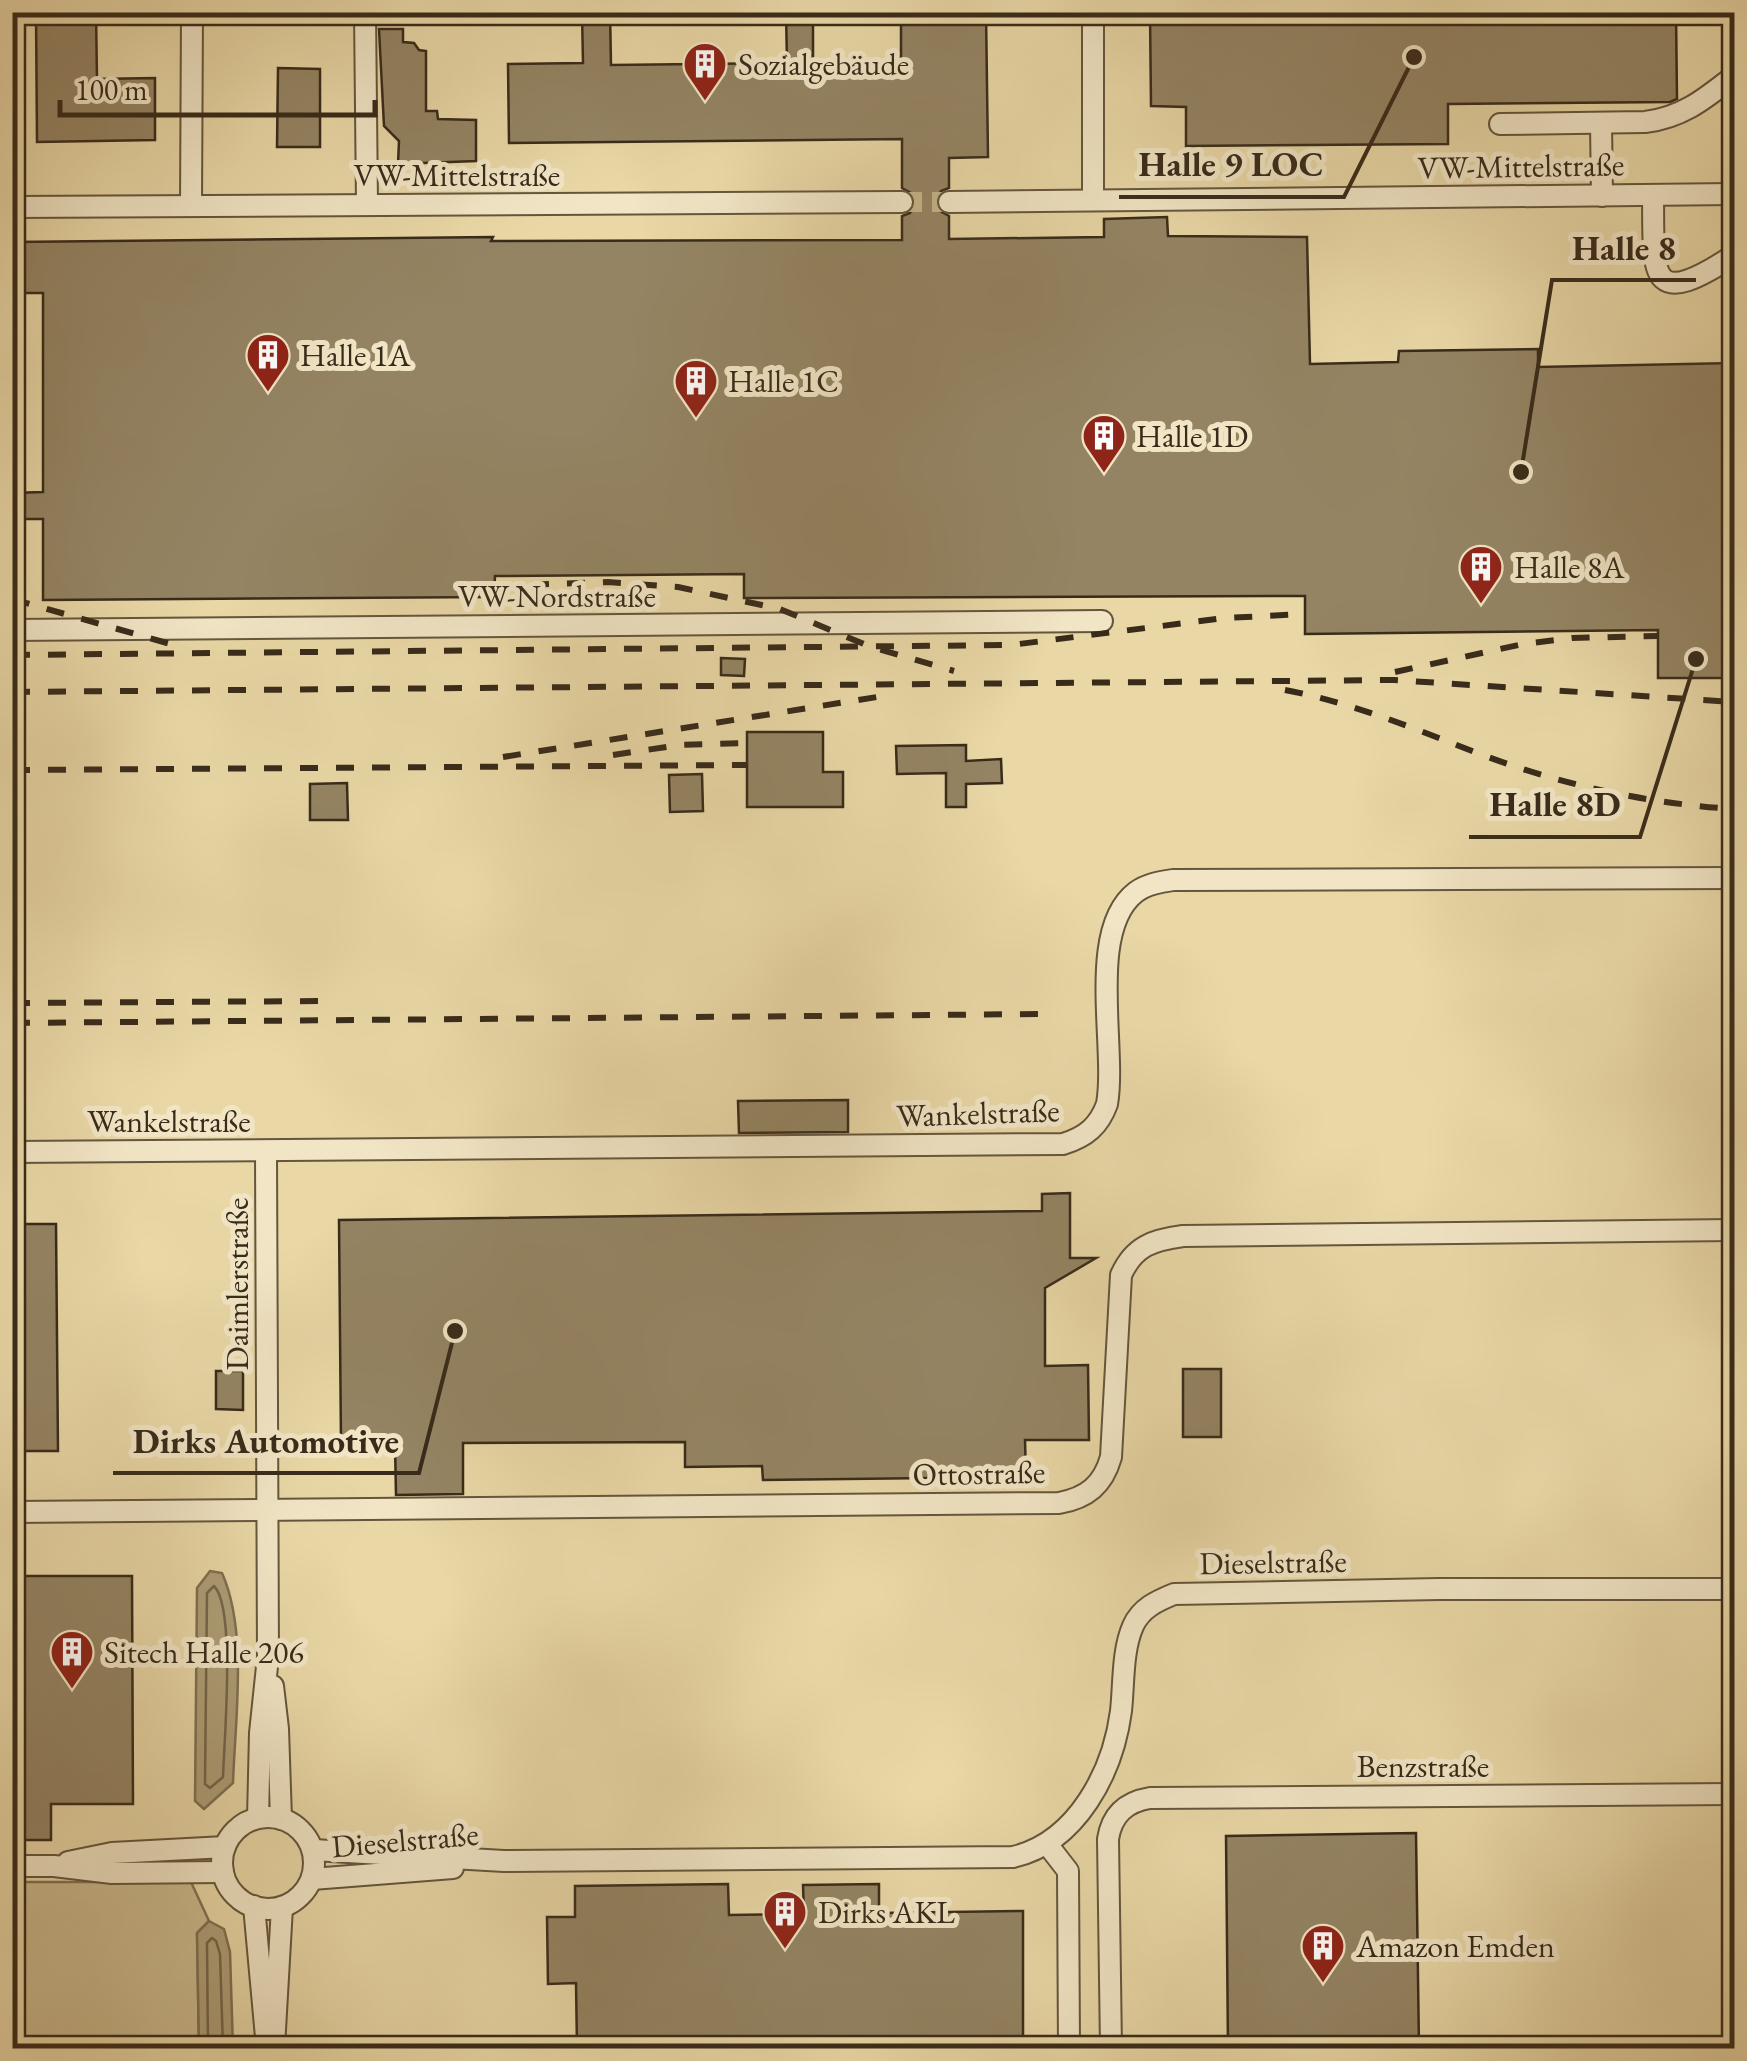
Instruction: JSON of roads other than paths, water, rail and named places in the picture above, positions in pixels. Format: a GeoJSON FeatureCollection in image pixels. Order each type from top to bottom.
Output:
{"type":"FeatureCollection","features":[{"type":"Feature","properties":{"kind":"street"},"geometry":{"type":"LineString","coordinates":[[191,206],[192,12]]}},
{"type":"Feature","properties":{"kind":"street"},"geometry":{"type":"LineString","coordinates":[[365,12],[367,205]]}},
{"type":"Feature","properties":{"kind":"street"},"geometry":{"type":"LineString","coordinates":[[1093,12],[1093,200]]}},
{"type":"Feature","properties":{"kind":"street"},"geometry":{"type":"LineString","coordinates":[[1500,124],[1670,119],[1734,76]]}},
{"type":"Feature","properties":{"kind":"street"},"geometry":{"type":"LineString","coordinates":[[1601,123],[1602,196]]}},
{"type":"Feature","properties":{"kind":"street","name":"VW-Mittelstraße"},"geometry":{"type":"LineString","coordinates":[[949,202],[1734,194]]}},
{"type":"Feature","properties":{"kind":"street"},"geometry":{"type":"LineString","coordinates":[[1654,195],[1654,262],[1662,278],[1690,282],[1734,255]]}},
{"type":"Feature","properties":{"kind":"street","name":"VW-Mittelstraße"},"geometry":{"type":"LineString","coordinates":[[12,208],[902,202]]}},
{"type":"Feature","properties":{"kind":"street","name":"VW-Nordstraße"},"geometry":{"type":"LineString","coordinates":[[12,630],[1102,622]]}},
{"type":"Feature","properties":{"kind":"street","name":"Wankelstraße"},"geometry":{"type":"LineString","coordinates":[[12,1152],[1063,1144],[1087,1134],[1103,1116],[1107,1104],[1108,959],[1112,931],[1126,902],[1138,890],[1154,883],[1734,878]]}},
{"type":"Feature","properties":{"kind":"street","name":"Daimlerstraße"},"geometry":{"type":"LineString","coordinates":[[258,1818],[260,1733],[268,1657],[266,1151]]}},
{"type":"Feature","properties":{"kind":"street","name":"Ottostraße"},"geometry":{"type":"LineString","coordinates":[[12,1512],[1074,1500],[1088,1494],[1107,1472],[1122,1275],[1128,1260],[1149,1243],[1183,1236],[1734,1230]]}},
{"type":"Feature","properties":{"kind":"street","name":"Dieselstraße"},"geometry":{"type":"LineString","coordinates":[[312,1850],[504,1861],[1013,1857],[1047,1844],[1066,1830],[1090,1799],[1105,1768],[1120,1714],[1128,1639],[1134,1623],[1158,1600],[1194,1592],[1734,1589]]}},
{"type":"Feature","properties":{"kind":"street","name":"Daimlerstraße"},"geometry":{"type":"LineString","coordinates":[[268,1657],[278,1729],[281,1819]]}},
{"type":"Feature","properties":{"kind":"street","name":"Benzstraße"},"geometry":{"type":"LineString","coordinates":[[1111,2048],[1108,1839],[1116,1814],[1132,1802],[1150,1798],[1734,1794]]}},
{"type":"Feature","properties":{"kind":"street"},"geometry":{"type":"LineString","coordinates":[[258,1818],[281,1819],[301,1830],[312,1850],[312,1879],[300,1896],[282,1907],[254,1906],[237,1896],[224,1872],[225,1848],[238,1829],[258,1818]]}},
{"type":"Feature","properties":{"kind":"street"},"geometry":{"type":"LineString","coordinates":[[1047,1844],[1068,1871],[1069,2048]]}},
{"type":"Feature","properties":{"kind":"street"},"geometry":{"type":"LineString","coordinates":[[54,1866],[112,1853],[225,1848]]}},
{"type":"Feature","properties":{"kind":"street","name":"Dieselstraße"},"geometry":{"type":"LineString","coordinates":[[312,1879],[504,1861]]}},
{"type":"Feature","properties":{"kind":"street"},"geometry":{"type":"LineString","coordinates":[[12,1866],[112,1873],[224,1872]]}},
{"type":"Feature","properties":{"kind":"street"},"geometry":{"type":"LineString","coordinates":[[254,1906],[266,2048]]}},
{"type":"Feature","properties":{"kind":"street"},"geometry":{"type":"LineString","coordinates":[[274,2048],[282,1907]]}},
{"type":"Feature","properties":{"kind":"water"},"geometry":{"type":"Polygon","coordinates":[[[210,1571],[222,1573],[230,1596],[238,1676],[233,1783],[204,1809],[195,1801],[197,1588],[210,1571]]]}},
{"type":"Feature","properties":{"kind":"water"},"geometry":{"type":"Polygon","coordinates":[[[209,1921],[224,1929],[230,1952],[233,2048],[199,2048],[197,1933],[209,1921]]]}},
{"type":"Feature","properties":{"kind":"tunnel"},"geometry":{"type":"LineString","coordinates":[[902,202],[949,202]]}},
{"type":"Feature","properties":{"kind":"railway"},"geometry":{"type":"LineString","coordinates":[[495,586],[608,582],[678,587],[780,609],[871,647],[954,671]]}},
{"type":"Feature","properties":{"kind":"railway"},"geometry":{"type":"LineString","coordinates":[[12,599],[174,645]]}},
{"type":"Feature","properties":{"kind":"railway"},"geometry":{"type":"LineString","coordinates":[[12,655],[1011,645],[1225,618],[1305,614]]}},
{"type":"Feature","properties":{"kind":"railway"},"geometry":{"type":"LineString","coordinates":[[1395,672],[1523,644],[1572,638],[1658,636]]}},
{"type":"Feature","properties":{"kind":"railway"},"geometry":{"type":"LineString","coordinates":[[12,692],[1394,680],[1734,702]]}},
{"type":"Feature","properties":{"kind":"railway"},"geometry":{"type":"LineString","coordinates":[[1285,690],[1363,710],[1578,785],[1672,803],[1734,809]]}},
{"type":"Feature","properties":{"kind":"railway"},"geometry":{"type":"LineString","coordinates":[[503,757],[883,696]]}},
{"type":"Feature","properties":{"kind":"railway"},"geometry":{"type":"LineString","coordinates":[[613,755],[679,745],[747,743]]}},
{"type":"Feature","properties":{"kind":"railway"},"geometry":{"type":"LineString","coordinates":[[12,770],[747,765]]}},
{"type":"Feature","properties":{"kind":"railway"},"geometry":{"type":"LineString","coordinates":[[12,1003],[324,1001]]}},
{"type":"Feature","properties":{"kind":"railway"},"geometry":{"type":"LineString","coordinates":[[12,1023],[1043,1014]]}},
{"type":"Feature","properties":{"kind":"place","name":"Halle 9 LOC"},"geometry":{"type":"Point","coordinates":[1414,57]}},
{"type":"Feature","properties":{"kind":"place","name":"Sozialgebäude"},"geometry":{"type":"Point","coordinates":[705,102]}},
{"type":"Feature","properties":{"kind":"place","name":"Halle 1A"},"geometry":{"type":"Point","coordinates":[268,393]}},
{"type":"Feature","properties":{"kind":"place","name":"Halle 1C"},"geometry":{"type":"Point","coordinates":[696,419]}},
{"type":"Feature","properties":{"kind":"place","name":"Halle 8"},"geometry":{"type":"Point","coordinates":[1521,472]}},
{"type":"Feature","properties":{"kind":"place","name":"Halle 1D"},"geometry":{"type":"Point","coordinates":[1104,474]}},
{"type":"Feature","properties":{"kind":"place","name":"Halle 8A"},"geometry":{"type":"Point","coordinates":[1481,605]}},
{"type":"Feature","properties":{"kind":"place","name":"Halle 8D"},"geometry":{"type":"Point","coordinates":[1696,659]}},
{"type":"Feature","properties":{"kind":"place","name":"Dirks Automotive"},"geometry":{"type":"Point","coordinates":[455,1331]}},
{"type":"Feature","properties":{"kind":"place","name":"Sitech Halle 206"},"geometry":{"type":"Point","coordinates":[72,1690]}},
{"type":"Feature","properties":{"kind":"place","name":"Dirks AKL"},"geometry":{"type":"Point","coordinates":[785,1950]}},
{"type":"Feature","properties":{"kind":"place","name":"Amazon Emden"},"geometry":{"type":"Point","coordinates":[1323,1984]}}]}
